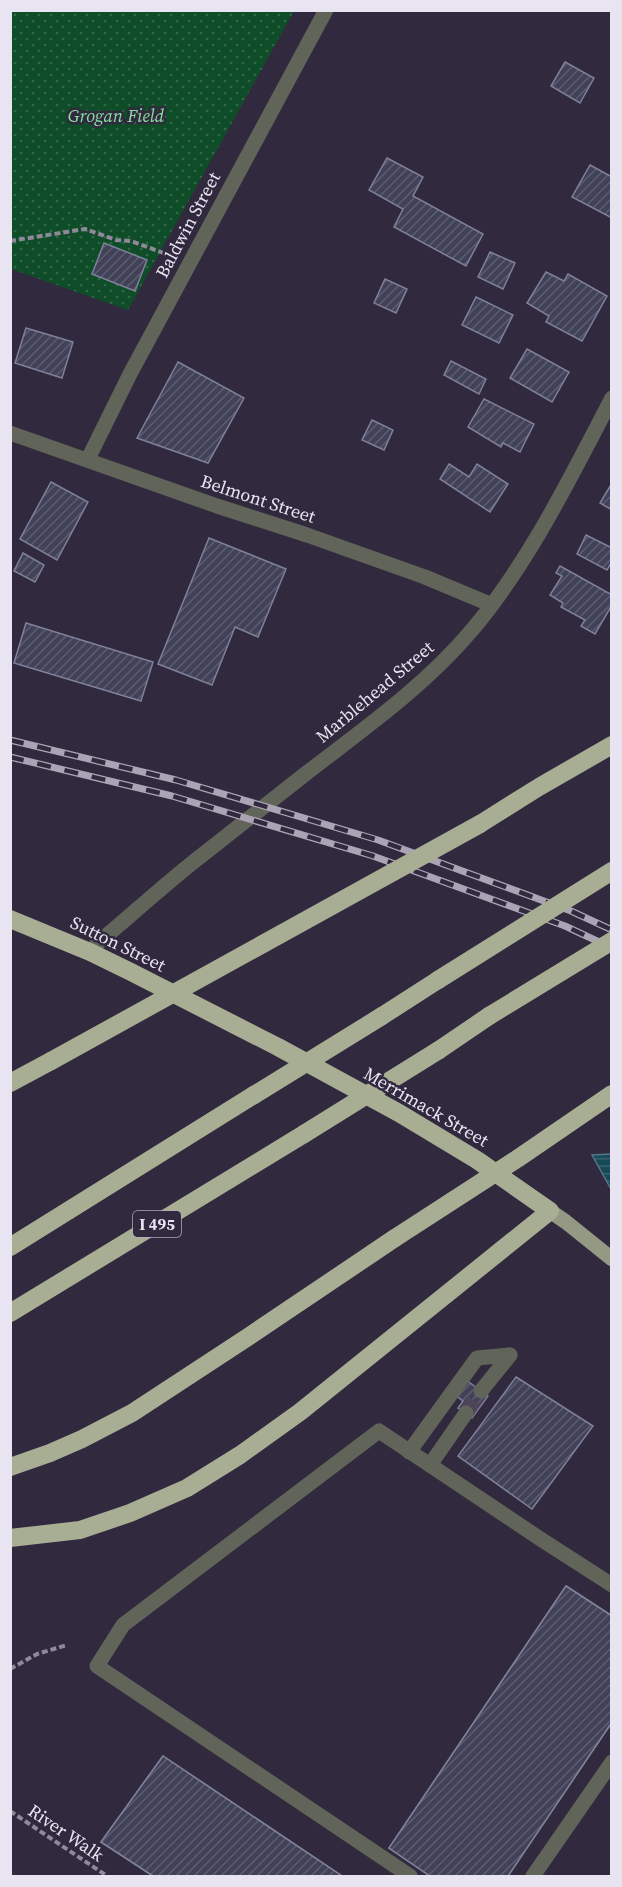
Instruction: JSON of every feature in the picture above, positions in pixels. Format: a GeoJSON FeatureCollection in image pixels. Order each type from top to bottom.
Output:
{"type":"FeatureCollection","features":[{"type":"Feature","properties":{"kind":"highway"},"geometry":{"type":"LineString","coordinates":[[10,1083],[480,825],[539,787],[612,745]]}},
{"type":"Feature","properties":{"kind":"highway"},"geometry":{"type":"LineString","coordinates":[[10,1246],[86,1201],[612,872]]}},
{"type":"Feature","properties":{"kind":"highway","name":"Sutton Street"},"geometry":{"type":"LineString","coordinates":[[10,919],[90,952],[206,1012]]}},
{"type":"Feature","properties":{"kind":"highway","name":"I 495"},"geometry":{"type":"LineString","coordinates":[[10,1313],[304,1134],[612,941]]}},
{"type":"Feature","properties":{"kind":"highway","name":"Merrimack Street"},"geometry":{"type":"LineString","coordinates":[[206,1012],[278,1047],[399,1113],[477,1160],[550,1211]]}},
{"type":"Feature","properties":{"kind":"highway"},"geometry":{"type":"LineString","coordinates":[[10,1467],[71,1443],[132,1413],[612,1094]]}},
{"type":"Feature","properties":{"kind":"highway"},"geometry":{"type":"LineString","coordinates":[[10,1538],[80,1530],[130,1513],[187,1488],[240,1455],[300,1412],[550,1211]]}},
{"type":"Feature","properties":{"kind":"main road","name":"Merrimack Street"},"geometry":{"type":"LineString","coordinates":[[550,1211],[612,1259]]}},
{"type":"Feature","properties":{"kind":"street","name":"Baldwin Street"},"geometry":{"type":"LineString","coordinates":[[88,459],[130,374],[326,10]]}},
{"type":"Feature","properties":{"kind":"street","name":"Marblehead Street"},"geometry":{"type":"LineString","coordinates":[[90,952],[200,857],[395,705],[447,658],[492,605],[533,543],[560,498],[612,398]]}},
{"type":"Feature","properties":{"kind":"street","name":"Belmont Street"},"geometry":{"type":"LineString","coordinates":[[10,433],[425,577],[492,605]]}},
{"type":"Feature","properties":{"kind":"street"},"geometry":{"type":"LineString","coordinates":[[409,1452],[477,1358],[510,1355],[481,1391]]}},
{"type":"Feature","properties":{"kind":"street"},"geometry":{"type":"LineString","coordinates":[[430,1465],[466,1413]]}},
{"type":"Feature","properties":{"kind":"street"},"geometry":{"type":"LineString","coordinates":[[410,1876],[97,1666],[123,1625],[379,1431],[612,1585]]}},
{"type":"Feature","properties":{"kind":"street"},"geometry":{"type":"LineString","coordinates":[[533,1876],[612,1762]]}},
{"type":"Feature","properties":{"kind":"path"},"geometry":{"type":"LineString","coordinates":[[10,241],[85,229],[116,240],[131,241],[189,265]]}},
{"type":"Feature","properties":{"kind":"path"},"geometry":{"type":"LineString","coordinates":[[10,1669],[37,1654],[67,1646]]}},
{"type":"Feature","properties":{"kind":"path","name":"River Walk"},"geometry":{"type":"LineString","coordinates":[[10,1811],[107,1876]]}},
{"type":"Feature","properties":{"kind":"green space","name":"Grogan Field"},"geometry":{"type":"Polygon","coordinates":[[[11,11],[294,11],[128,310],[11,269],[11,11]]]}},
{"type":"Feature","properties":{"kind":"water"},"geometry":{"type":"Polygon","coordinates":[[[612,1154],[611,1189],[592,1155],[612,1154]]]}},
{"type":"Feature","properties":{"kind":"building"},"geometry":{"type":"Polygon","coordinates":[[[565,62],[594,78],[580,103],[551,86],[565,62]]]}},
{"type":"Feature","properties":{"kind":"building"},"geometry":{"type":"Polygon","coordinates":[[[387,158],[423,177],[413,196],[483,234],[466,266],[394,227],[403,209],[369,190],[387,158]]]}},
{"type":"Feature","properties":{"kind":"building"},"geometry":{"type":"Polygon","coordinates":[[[590,165],[612,177],[612,218],[572,197],[590,165]]]}},
{"type":"Feature","properties":{"kind":"building"},"geometry":{"type":"Polygon","coordinates":[[[104,243],[147,260],[135,291],[92,274],[104,243]]]}},
{"type":"Feature","properties":{"kind":"building"},"geometry":{"type":"Polygon","coordinates":[[[490,252],[515,263],[503,289],[478,277],[490,252]]]}},
{"type":"Feature","properties":{"kind":"building"},"geometry":{"type":"Polygon","coordinates":[[[546,272],[564,281],[568,274],[607,296],[582,341],[546,322],[549,316],[527,303],[546,272]]]}},
{"type":"Feature","properties":{"kind":"building"},"geometry":{"type":"Polygon","coordinates":[[[385,279],[407,289],[396,313],[374,303],[385,279]]]}},
{"type":"Feature","properties":{"kind":"building"},"geometry":{"type":"Polygon","coordinates":[[[476,297],[513,315],[499,343],[462,325],[476,297]]]}},
{"type":"Feature","properties":{"kind":"building"},"geometry":{"type":"Polygon","coordinates":[[[26,328],[73,342],[62,378],[15,363],[26,328]]]}},
{"type":"Feature","properties":{"kind":"building"},"geometry":{"type":"Polygon","coordinates":[[[527,349],[569,372],[552,402],[510,378],[527,349]]]}},
{"type":"Feature","properties":{"kind":"building"},"geometry":{"type":"Polygon","coordinates":[[[451,361],[486,379],[479,394],[444,375],[451,361]]]}},
{"type":"Feature","properties":{"kind":"building"},"geometry":{"type":"Polygon","coordinates":[[[178,362],[244,398],[208,463],[137,438],[178,362]]]}},
{"type":"Feature","properties":{"kind":"building"},"geometry":{"type":"Polygon","coordinates":[[[484,399],[534,424],[520,452],[503,443],[501,447],[468,427],[484,399]]]}},
{"type":"Feature","properties":{"kind":"building"},"geometry":{"type":"Polygon","coordinates":[[[372,420],[393,430],[384,450],[362,440],[372,420]]]}},
{"type":"Feature","properties":{"kind":"building"},"geometry":{"type":"Polygon","coordinates":[[[449,464],[469,477],[477,464],[508,484],[490,512],[440,479],[449,464]]]}},
{"type":"Feature","properties":{"kind":"building"},"geometry":{"type":"Polygon","coordinates":[[[51,482],[88,502],[57,560],[20,539],[51,482]]]}},
{"type":"Feature","properties":{"kind":"building"},"geometry":{"type":"Polygon","coordinates":[[[612,483],[612,510],[600,503],[612,483]]]}},
{"type":"Feature","properties":{"kind":"building"},"geometry":{"type":"Polygon","coordinates":[[[586,535],[612,548],[612,561],[607,570],[577,554],[586,535]]]}},
{"type":"Feature","properties":{"kind":"building"},"geometry":{"type":"Polygon","coordinates":[[[209,538],[286,569],[258,637],[235,627],[212,685],[158,664],[209,538]]]}},
{"type":"Feature","properties":{"kind":"building"},"geometry":{"type":"Polygon","coordinates":[[[23,553],[44,565],[35,582],[14,571],[23,553]]]}},
{"type":"Feature","properties":{"kind":"building"},"geometry":{"type":"Polygon","coordinates":[[[560,566],[612,595],[612,605],[595,634],[581,626],[585,620],[561,607],[563,603],[550,595],[562,576],[556,573],[560,566]]]}},
{"type":"Feature","properties":{"kind":"building"},"geometry":{"type":"Polygon","coordinates":[[[26,623],[153,662],[141,701],[14,663],[26,623]]]}},
{"type":"Feature","properties":{"kind":"building"},"geometry":{"type":"Polygon","coordinates":[[[516,1377],[593,1426],[532,1509],[458,1456],[516,1377]]]}},
{"type":"Feature","properties":{"kind":"building"},"geometry":{"type":"Polygon","coordinates":[[[466,1380],[488,1396],[472,1418],[458,1408],[463,1401],[455,1395],[466,1380]]]}},
{"type":"Feature","properties":{"kind":"building"},"geometry":{"type":"Polygon","coordinates":[[[566,1586],[612,1616],[612,1722],[508,1876],[430,1876],[389,1848],[566,1586]]]}},
{"type":"Feature","properties":{"kind":"building"},"geometry":{"type":"Polygon","coordinates":[[[566,1586],[612,1616],[612,1722],[508,1876],[430,1876],[389,1848],[566,1586]]]}},
{"type":"Feature","properties":{"kind":"building"},"geometry":{"type":"Polygon","coordinates":[[[163,1756],[342,1876],[153,1876],[101,1842],[163,1756]]]}},
{"type":"Feature","properties":{"kind":"building"},"geometry":{"type":"Polygon","coordinates":[[[163,1756],[342,1876],[153,1876],[101,1842],[163,1756]]]}},
{"type":"Feature","properties":{"kind":"tunnel"},"geometry":{"type":"LineString","coordinates":[[466,1413],[481,1391]]}},
{"type":"Feature","properties":{"kind":"railway"},"geometry":{"type":"LineString","coordinates":[[10,740],[176,780],[378,840],[571,911],[612,930]]}},
{"type":"Feature","properties":{"kind":"railway"},"geometry":{"type":"LineString","coordinates":[[10,757],[172,796],[373,856],[565,926],[612,948]]}}]}
